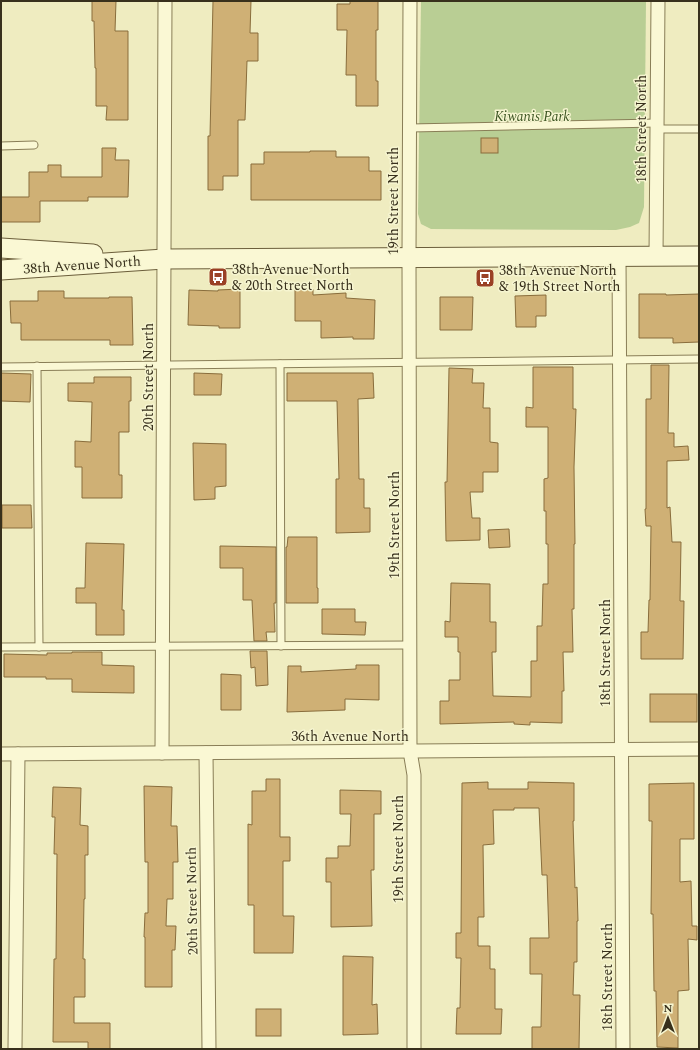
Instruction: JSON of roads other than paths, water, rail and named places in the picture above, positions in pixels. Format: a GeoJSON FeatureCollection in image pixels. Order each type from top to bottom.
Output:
{"type":"FeatureCollection","features":[{"type":"Feature","properties":{"kind":"main road","name":"38th Avenue North"},"geometry":{"type":"LineString","coordinates":[[1,248],[164,259]]}},
{"type":"Feature","properties":{"kind":"main road","name":"38th Avenue North"},"geometry":{"type":"LineString","coordinates":[[1,270],[164,259],[699,256]]}},
{"type":"Feature","properties":{"kind":"street","name":"20th Street North"},"geometry":{"type":"LineString","coordinates":[[162,753],[165,1]]}},
{"type":"Feature","properties":{"kind":"street","name":"19th Street North"},"geometry":{"type":"LineString","coordinates":[[410,1],[410,751],[414,774],[414,1049]]}},
{"type":"Feature","properties":{"kind":"street","name":"18th Street North"},"geometry":{"type":"LineString","coordinates":[[656,256],[658,1]]}},
{"type":"Feature","properties":{"kind":"street","name":"18th Street North"},"geometry":{"type":"LineString","coordinates":[[619,256],[623,1049]]}},
{"type":"Feature","properties":{"kind":"street","name":"36th Avenue North"},"geometry":{"type":"LineString","coordinates":[[1,754],[699,749]]}},
{"type":"Feature","properties":{"kind":"street","name":"20th Street North"},"geometry":{"type":"LineString","coordinates":[[206,753],[210,1049]]}},
{"type":"Feature","properties":{"kind":"street"},"geometry":{"type":"LineString","coordinates":[[15,1049],[18,754]]}},
{"type":"Feature","properties":{"kind":"lane"},"geometry":{"type":"LineString","coordinates":[[410,128],[532,125],[657,126],[699,129]]}},
{"type":"Feature","properties":{"kind":"lane"},"geometry":{"type":"LineString","coordinates":[[1,146],[34,145]]}},
{"type":"Feature","properties":{"kind":"lane"},"geometry":{"type":"LineString","coordinates":[[1,367],[699,359]]}},
{"type":"Feature","properties":{"kind":"lane"},"geometry":{"type":"LineString","coordinates":[[280,364],[281,646]]}},
{"type":"Feature","properties":{"kind":"lane"},"geometry":{"type":"LineString","coordinates":[[37,366],[39,647]]}},
{"type":"Feature","properties":{"kind":"lane"},"geometry":{"type":"LineString","coordinates":[[1,647],[410,645]]}},
{"type":"Feature","properties":{"kind":"place","name":"38th Avenue North & 20th Street North"},"geometry":{"type":"Point","coordinates":[218,277]}},
{"type":"Feature","properties":{"kind":"place","name":"38th Avenue North & 19th Street North"},"geometry":{"type":"Point","coordinates":[485,278]}},
{"type":"Feature","properties":{"kind":"park label","name":"Kiwanis Park"},"geometry":{"type":"Point","coordinates":[532,116]}}]}
